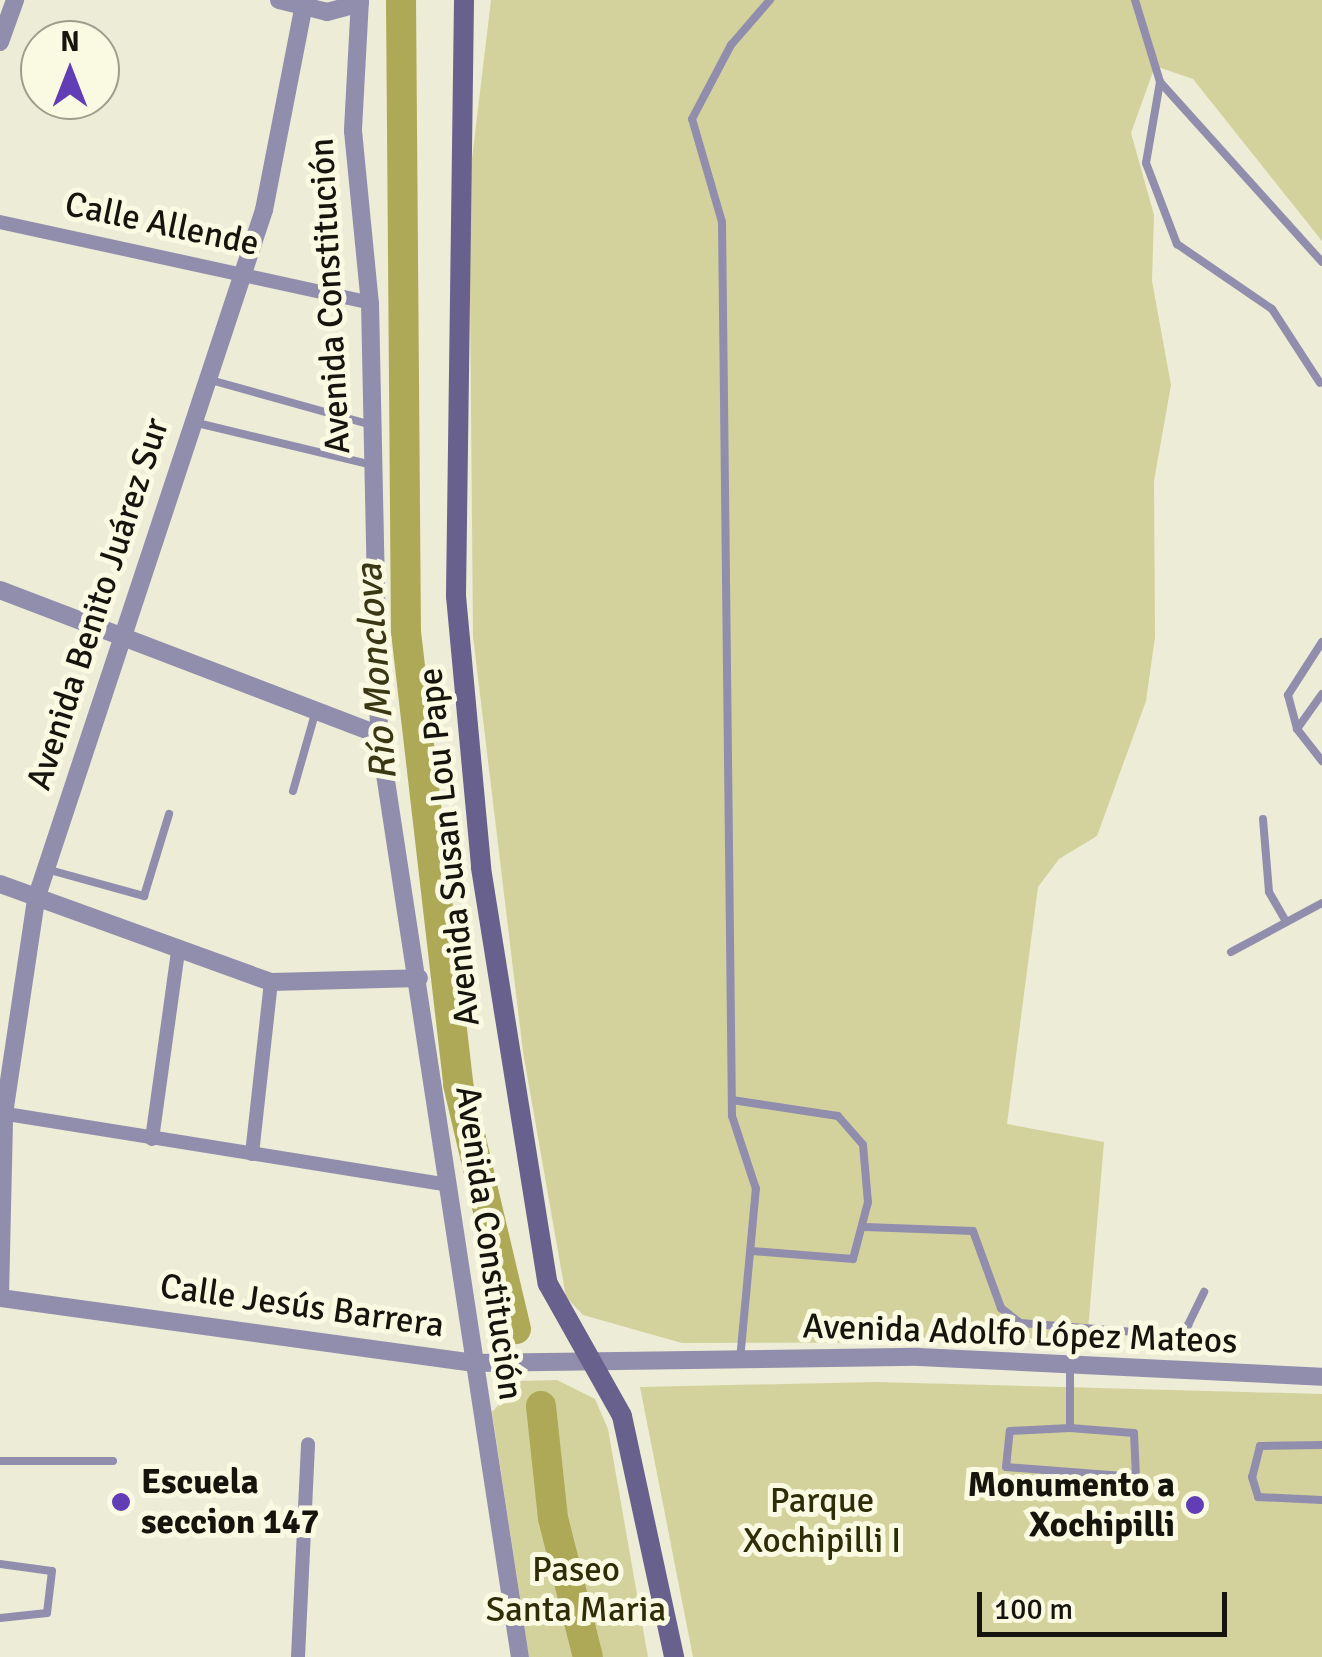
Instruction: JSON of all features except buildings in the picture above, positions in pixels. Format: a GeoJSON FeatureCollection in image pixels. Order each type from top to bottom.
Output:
{"type":"FeatureCollection","features":[{"type":"Feature","properties":{"kind":"main road","name":"Avenida Susan Lou Pape"},"geometry":{"type":"LineString","coordinates":[[464,0],[454,460],[461,669],[502,1031],[544,1265],[557,1313],[597,1367],[622,1416],[674,1657]]}},
{"type":"Feature","properties":{"kind":"street"},"geometry":{"type":"LineString","coordinates":[[0,42],[15,0]]}},
{"type":"Feature","properties":{"kind":"street"},"geometry":{"type":"LineString","coordinates":[[279,0],[304,4],[360,1]]}},
{"type":"Feature","properties":{"kind":"street","name":"Avenida Constitución"},"geometry":{"type":"LineString","coordinates":[[360,1],[354,164],[370,303],[379,735],[520,1657]]}},
{"type":"Feature","properties":{"kind":"street","name":"Avenida Benito Juárez Sur"},"geometry":{"type":"LineString","coordinates":[[0,1298],[2,1113],[36,898],[244,271],[288,110],[304,4]]}},
{"type":"Feature","properties":{"kind":"street","name":"Calle Allende"},"geometry":{"type":"LineString","coordinates":[[0,222],[244,271],[370,303]]}},
{"type":"Feature","properties":{"kind":"street"},"geometry":{"type":"LineString","coordinates":[[0,590],[122,633],[379,735]]}},
{"type":"Feature","properties":{"kind":"street"},"geometry":{"type":"LineString","coordinates":[[0,884],[271,982],[418,978]]}},
{"type":"Feature","properties":{"kind":"street"},"geometry":{"type":"LineString","coordinates":[[152,1138],[178,951]]}},
{"type":"Feature","properties":{"kind":"street"},"geometry":{"type":"LineString","coordinates":[[252,1154],[271,982]]}},
{"type":"Feature","properties":{"kind":"street"},"geometry":{"type":"LineString","coordinates":[[2,1113],[448,1185]]}},
{"type":"Feature","properties":{"kind":"street","name":"Calle Jesús Barrera"},"geometry":{"type":"LineString","coordinates":[[0,1298],[475,1363],[597,1367]]}},
{"type":"Feature","properties":{"kind":"street"},"geometry":{"type":"LineString","coordinates":[[469,1324],[514,1364],[480,1402]]}},
{"type":"Feature","properties":{"kind":"street","name":"Avenida Adolfo López Mateos"},"geometry":{"type":"LineString","coordinates":[[597,1367],[740,1362],[1070,1364],[1322,1377]]}},
{"type":"Feature","properties":{"kind":"street"},"geometry":{"type":"LineString","coordinates":[[298,1657],[308,1444]]}},
{"type":"Feature","properties":{"kind":"lane"},"geometry":{"type":"LineString","coordinates":[[740,1362],[752,1251],[754,1173],[732,1100],[722,222],[692,120],[731,46],[770,0]]}},
{"type":"Feature","properties":{"kind":"lane"},"geometry":{"type":"LineString","coordinates":[[1135,0],[1160,82],[1322,262]]}},
{"type":"Feature","properties":{"kind":"lane"},"geometry":{"type":"LineString","coordinates":[[1160,82],[1146,163],[1176,244],[1272,309],[1321,386]]}},
{"type":"Feature","properties":{"kind":"lane"},"geometry":{"type":"LineString","coordinates":[[208,379],[372,424]]}},
{"type":"Feature","properties":{"kind":"lane"},"geometry":{"type":"LineString","coordinates":[[193,422],[372,465]]}},
{"type":"Feature","properties":{"kind":"lane"},"geometry":{"type":"LineString","coordinates":[[1322,642],[1291,685],[1298,729],[1322,762]]}},
{"type":"Feature","properties":{"kind":"lane"},"geometry":{"type":"LineString","coordinates":[[1298,729],[1322,694]]}},
{"type":"Feature","properties":{"kind":"lane"},"geometry":{"type":"LineString","coordinates":[[293,791],[316,710]]}},
{"type":"Feature","properties":{"kind":"lane"},"geometry":{"type":"LineString","coordinates":[[46,869],[144,896],[170,814]]}},
{"type":"Feature","properties":{"kind":"lane"},"geometry":{"type":"LineString","coordinates":[[1263,819],[1269,892],[1286,922]]}},
{"type":"Feature","properties":{"kind":"lane"},"geometry":{"type":"LineString","coordinates":[[1230,952],[1322,903]]}},
{"type":"Feature","properties":{"kind":"lane"},"geometry":{"type":"LineString","coordinates":[[732,1100],[852,1124],[862,1145],[864,1227],[858,1254],[846,1260],[752,1251]]}},
{"type":"Feature","properties":{"kind":"lane"},"geometry":{"type":"LineString","coordinates":[[864,1227],[973,1231],[1001,1308],[1020,1324],[1170,1335],[1188,1325],[1204,1292]]}},
{"type":"Feature","properties":{"kind":"lane"},"geometry":{"type":"LineString","coordinates":[[1070,1364],[1070,1428]]}},
{"type":"Feature","properties":{"kind":"lane"},"geometry":{"type":"LineString","coordinates":[[1070,1428],[1134,1434],[1136,1477],[1006,1466],[1010,1432],[1070,1428]]}},
{"type":"Feature","properties":{"kind":"lane"},"geometry":{"type":"LineString","coordinates":[[1322,1445],[1260,1446],[1252,1476],[1258,1497],[1322,1500]]}},
{"type":"Feature","properties":{"kind":"lane"},"geometry":{"type":"LineString","coordinates":[[0,1461],[113,1461]]}},
{"type":"Feature","properties":{"kind":"lane"},"geometry":{"type":"LineString","coordinates":[[0,1564],[52,1571],[46,1613],[0,1618]]}},
{"type":"Feature","properties":{"kind":"green space"},"geometry":{"type":"Polygon","coordinates":[[[491,0],[1322,0],[1322,241],[1193,79],[1155,66],[1131,133],[1154,215],[1152,281],[1171,385],[1154,481],[1155,637],[1146,701],[1097,836],[1059,859],[1038,887],[1007,1124],[1104,1142],[1087,1342],[682,1343],[583,1315],[566,1297],[523,1052],[473,636],[469,184],[491,0]]]}},
{"type":"Feature","properties":{"kind":"green space","name":"Paseo Santa Maria"},"geometry":{"type":"Polygon","coordinates":[[[557,1380],[595,1399],[608,1429],[648,1657],[529,1657],[492,1412],[521,1381],[557,1380]]]}},
{"type":"Feature","properties":{"kind":"green space","name":"Parque Xochipilli I"},"geometry":{"type":"Polygon","coordinates":[[[876,1382],[1322,1394],[1322,1657],[693,1657],[640,1387],[876,1382]]]}},
{"type":"Feature","properties":{"kind":"waterway","name":"Río Monclova"},"geometry":{"type":"LineString","coordinates":[[401,0],[406,632],[458,1084],[516,1329]]}},
{"type":"Feature","properties":{"kind":"waterway"},"geometry":{"type":"LineString","coordinates":[[541,1406],[553,1518],[588,1657]]}},
{"type":"Feature","properties":{"kind":"place","name":"Escuela seccion 147"},"geometry":{"type":"Point","coordinates":[121,1502]}},
{"type":"Feature","properties":{"kind":"place","name":"Monumento a Xochipilli"},"geometry":{"type":"Point","coordinates":[1195,1505]}}]}
